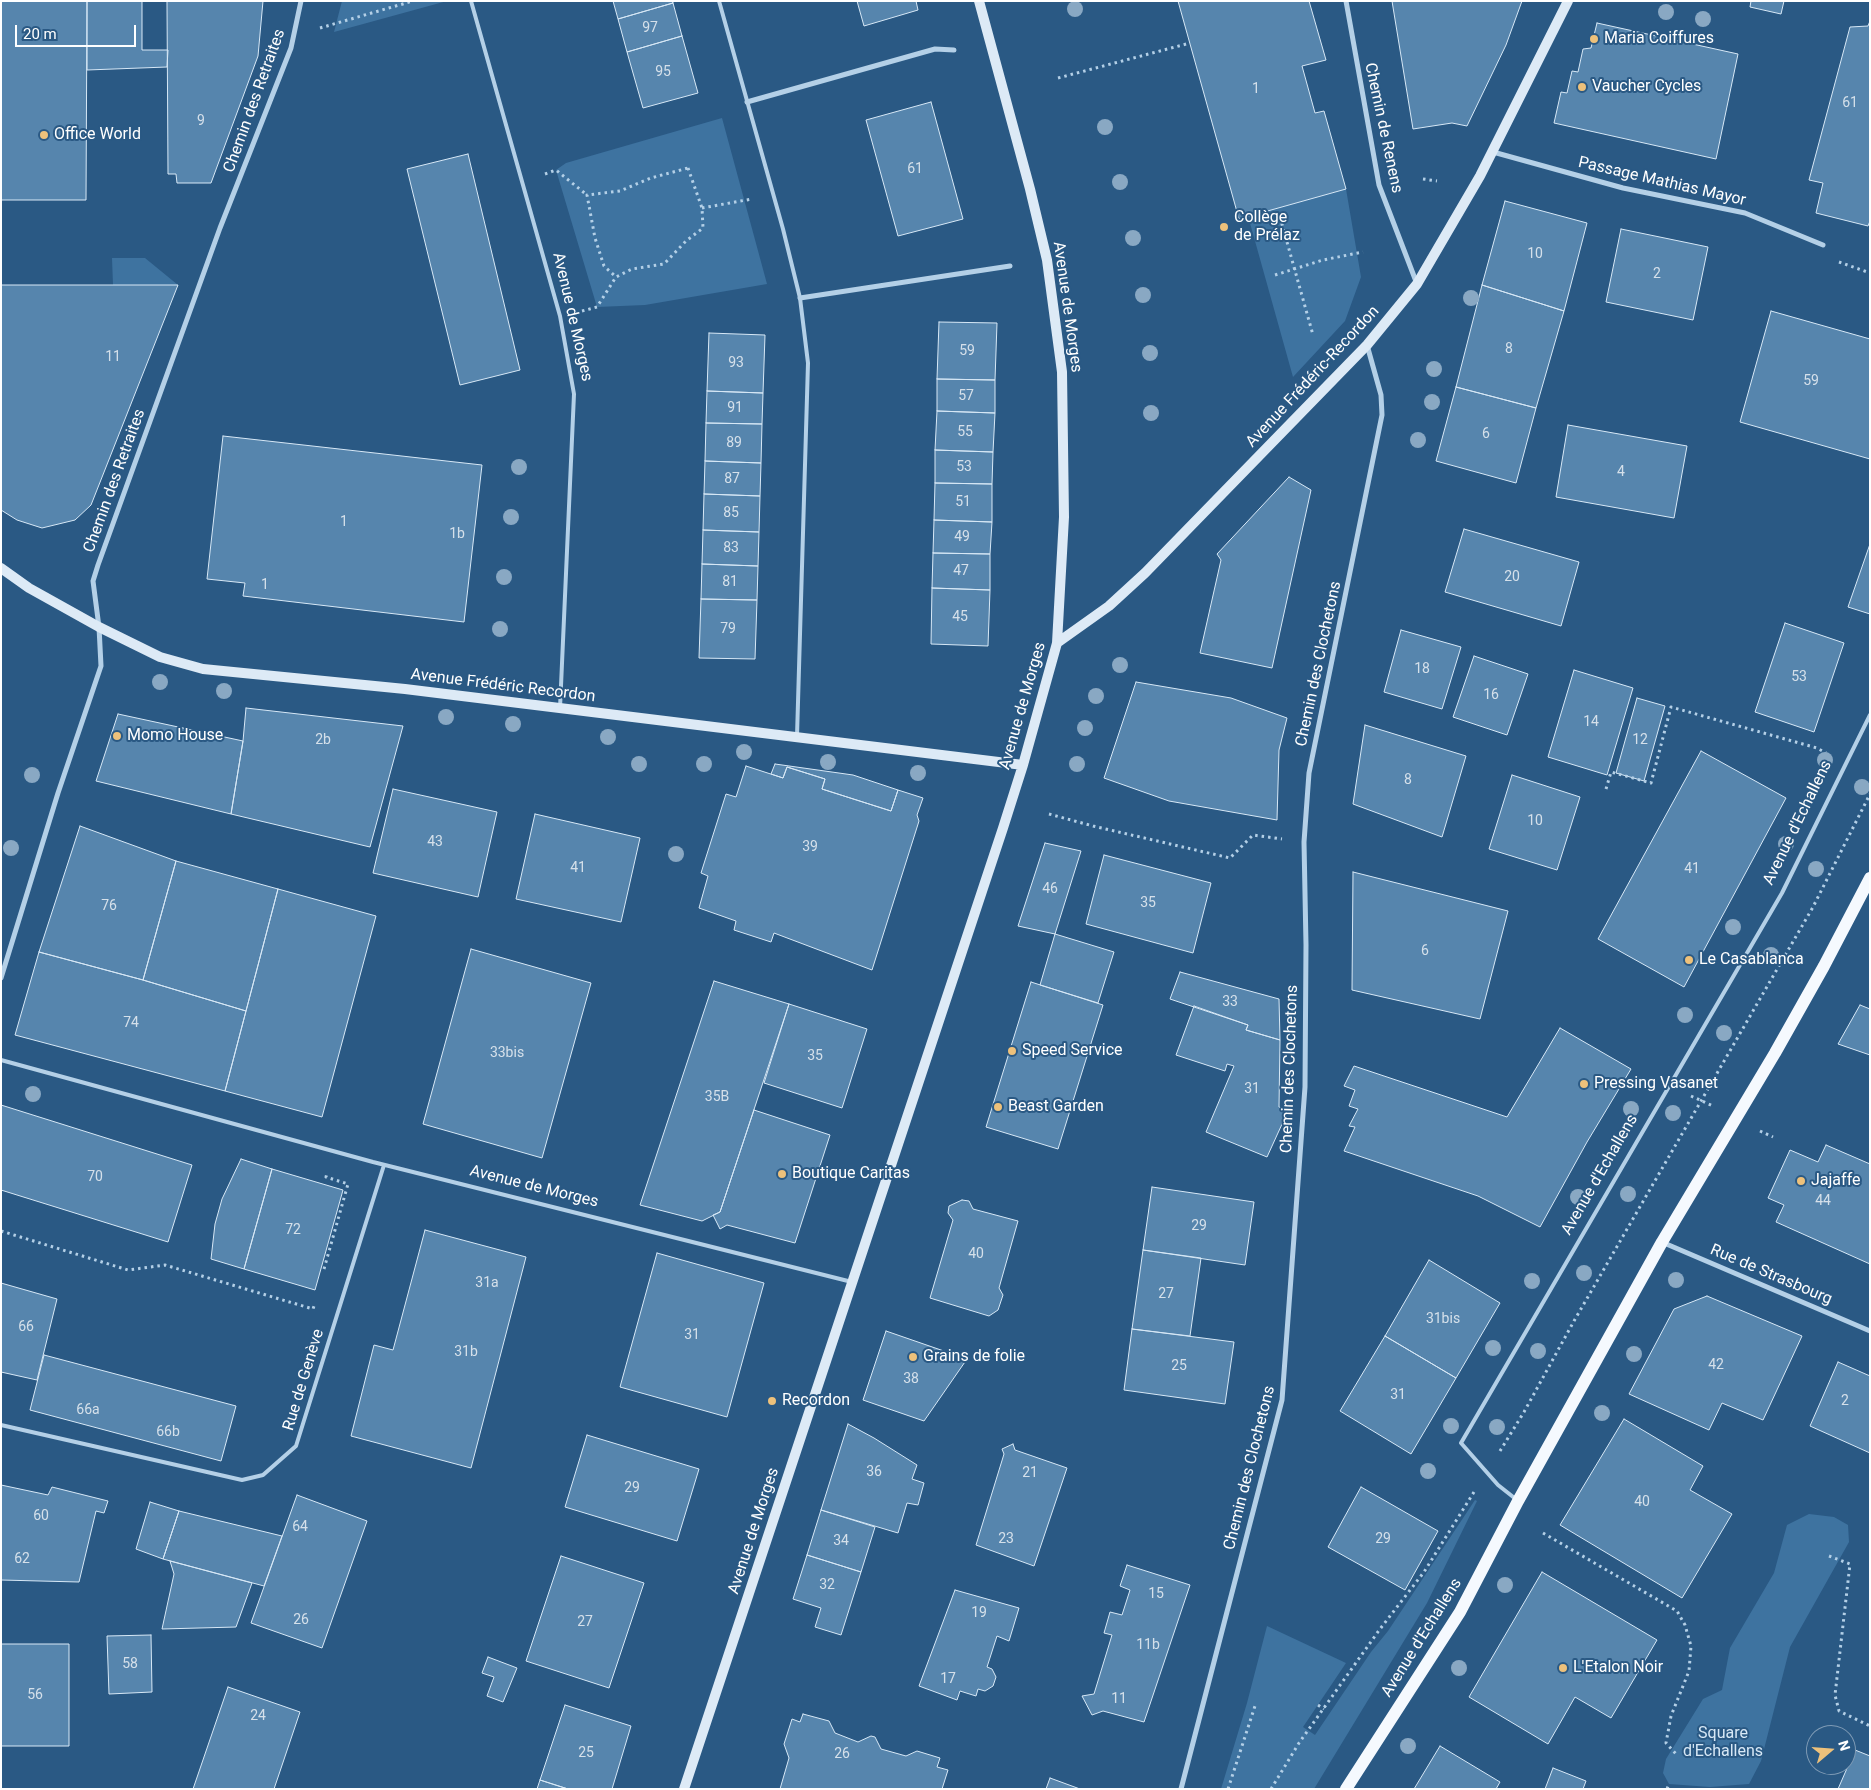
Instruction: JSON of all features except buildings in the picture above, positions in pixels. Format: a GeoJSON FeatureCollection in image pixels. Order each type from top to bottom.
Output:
{"type":"FeatureCollection","features":[{"type":"Feature","properties":{"kind":"main road","name":"Avenue d'Echallens"},"geometry":{"type":"LineString","coordinates":[[1346,1789],[1460,1612],[1518,1502],[1662,1242],[1775,1053],[1824,966],[1870,878]]}},
{"type":"Feature","properties":{"kind":"street","name":"Chemin des Retraites"},"geometry":{"type":"LineString","coordinates":[[1,978],[58,793],[101,666],[94,581],[98,565],[220,228],[290,48],[301,1]]}},
{"type":"Feature","properties":{"kind":"street","name":"Avenue de Morges"},"geometry":{"type":"LineString","coordinates":[[684,1789],[1024,765],[1057,643],[1064,517],[1062,372],[1047,260],[1030,189],[979,1]]}},
{"type":"Feature","properties":{"kind":"street","name":"Chemin de Renens"},"geometry":{"type":"LineString","coordinates":[[1346,1],[1379,185],[1417,284]]}},
{"type":"Feature","properties":{"kind":"street","name":"Avenue Frédéric-Recordon"},"geometry":{"type":"LineString","coordinates":[[1057,643],[1109,606],[1145,573],[1367,345],[1417,284],[1480,176],[1568,1]]}},
{"type":"Feature","properties":{"kind":"street"},"geometry":{"type":"LineString","coordinates":[[747,102],[936,49],[954,50]]}},
{"type":"Feature","properties":{"kind":"street","name":"Passage Mathias Mayor"},"geometry":{"type":"LineString","coordinates":[[1492,152],[1623,188],[1745,214],[1824,245]]}},
{"type":"Feature","properties":{"kind":"street"},"geometry":{"type":"LineString","coordinates":[[800,298],[1010,266]]}},
{"type":"Feature","properties":{"kind":"street","name":"Chemin des Clochetons"},"geometry":{"type":"LineString","coordinates":[[1181,1789],[1282,1400],[1305,1087],[1306,945],[1304,842],[1309,773],[1382,415],[1381,395],[1367,345]]}},
{"type":"Feature","properties":{"kind":"street","name":"Avenue Frédéric Recordon"},"geometry":{"type":"LineString","coordinates":[[1,568],[29,588],[99,627],[160,657],[203,669],[405,689],[1024,765]]}},
{"type":"Feature","properties":{"kind":"street","name":"Rue de Strasbourg"},"geometry":{"type":"LineString","coordinates":[[1662,1242],[1870,1331]]}},
{"type":"Feature","properties":{"kind":"lane","name":"Avenue de Morges"},"geometry":{"type":"LineString","coordinates":[[471,1],[560,316],[574,394],[560,709]]}},
{"type":"Feature","properties":{"kind":"lane"},"geometry":{"type":"LineString","coordinates":[[719,1],[800,298],[808,363],[797,736]]}},
{"type":"Feature","properties":{"kind":"lane","name":"Avenue d'Echallens"},"geometry":{"type":"LineString","coordinates":[[1518,1502],[1498,1485],[1461,1443],[1782,893],[1870,715]]}},
{"type":"Feature","properties":{"kind":"lane","name":"Avenue de Morges"},"geometry":{"type":"LineString","coordinates":[[1,1060],[384,1165],[852,1282]]}},
{"type":"Feature","properties":{"kind":"lane","name":"Rue de Genève"},"geometry":{"type":"LineString","coordinates":[[1,1425],[242,1480],[263,1475],[296,1446],[384,1165]]}},
{"type":"Feature","properties":{"kind":"path"},"geometry":{"type":"LineString","coordinates":[[294,36],[413,1]]}},
{"type":"Feature","properties":{"kind":"path"},"geometry":{"type":"LineString","coordinates":[[1058,78],[1190,43]]}},
{"type":"Feature","properties":{"kind":"path"},"geometry":{"type":"LineString","coordinates":[[587,195],[620,191],[651,178],[688,168],[702,208],[703,228],[686,241],[664,264],[632,269],[616,277],[596,308]]}},
{"type":"Feature","properties":{"kind":"path"},"geometry":{"type":"LineString","coordinates":[[556,170],[587,195],[595,238],[604,266],[616,277]]}},
{"type":"Feature","properties":{"kind":"path"},"geometry":{"type":"LineString","coordinates":[[1423,179],[1437,181]]}},
{"type":"Feature","properties":{"kind":"path"},"geometry":{"type":"LineString","coordinates":[[702,208],[753,199]]}},
{"type":"Feature","properties":{"kind":"path"},"geometry":{"type":"LineString","coordinates":[[1280,217],[1313,335]]}},
{"type":"Feature","properties":{"kind":"path"},"geometry":{"type":"LineString","coordinates":[[1275,275],[1330,258],[1363,252]]}},
{"type":"Feature","properties":{"kind":"path"},"geometry":{"type":"LineString","coordinates":[[1836,261],[1870,273]]}},
{"type":"Feature","properties":{"kind":"path"},"geometry":{"type":"LineString","coordinates":[[1606,789],[1611,772],[1651,783],[1671,707],[1817,748]]}},
{"type":"Feature","properties":{"kind":"path"},"geometry":{"type":"LineString","coordinates":[[1271,1789],[1299,1743],[1380,1629],[1424,1572],[1524,1412],[1574,1321],[1813,907],[1870,794]]}},
{"type":"Feature","properties":{"kind":"path"},"geometry":{"type":"LineString","coordinates":[[1049,814],[1230,858],[1252,835],[1287,840]]}},
{"type":"Feature","properties":{"kind":"path"},"geometry":{"type":"LineString","coordinates":[[324,1270],[348,1184],[326,1177],[333,1151]]}},
{"type":"Feature","properties":{"kind":"path"},"geometry":{"type":"LineString","coordinates":[[1,1231],[128,1270],[165,1265],[313,1309],[316,1299]]}},
{"type":"Feature","properties":{"kind":"path"},"geometry":{"type":"LineString","coordinates":[[1543,1533],[1677,1611],[1685,1625],[1690,1646],[1689,1671],[1671,1716],[1666,1744],[1676,1754]]}},
{"type":"Feature","properties":{"kind":"path"},"geometry":{"type":"LineString","coordinates":[[1829,1556],[1850,1564],[1835,1696],[1839,1711],[1870,1726]]}},
{"type":"Feature","properties":{"kind":"path"},"geometry":{"type":"LineString","coordinates":[[1318,1705],[1324,1709]]}},
{"type":"Feature","properties":{"kind":"path"},"geometry":{"type":"LineString","coordinates":[[1228,1789],[1255,1706]]}},
{"type":"Feature","properties":{"kind":"path"},"geometry":{"type":"LineString","coordinates":[[1667,1789],[1669,1784]]}},
{"type":"Feature","properties":{"kind":"green space"},"geometry":{"type":"Polygon","coordinates":[[[342,1],[447,1],[334,32],[342,1]]]}},
{"type":"Feature","properties":{"kind":"green space"},"geometry":{"type":"Polygon","coordinates":[[[722,118],[767,284],[645,305],[597,307],[556,170],[566,163],[722,118]]]}},
{"type":"Feature","properties":{"kind":"green space"},"geometry":{"type":"Polygon","coordinates":[[[1346,189],[1361,277],[1345,321],[1293,377],[1248,216],[1346,189]]]}},
{"type":"Feature","properties":{"kind":"green space"},"geometry":{"type":"Polygon","coordinates":[[[112,258],[145,258],[178,285],[113,285],[112,258]]]}},
{"type":"Feature","properties":{"kind":"green space"},"geometry":{"type":"Polygon","coordinates":[[[1475,1500],[1477,1501],[1427,1603],[1314,1789],[1221,1789],[1247,1703],[1267,1626],[1346,1663],[1303,1727],[1315,1735],[1371,1652],[1388,1631],[1475,1500]]]}},
{"type":"Feature","properties":{"kind":"green space","name":"Square d'Echallens"},"geometry":{"type":"Polygon","coordinates":[[[1809,1514],[1834,1517],[1848,1525],[1849,1542],[1790,1647],[1761,1761],[1749,1784],[1710,1787],[1669,1784],[1663,1773],[1666,1759],[1703,1699],[1722,1690],[1730,1648],[1774,1573],[1787,1525],[1809,1514]]]}},
{"type":"Feature","properties":{"kind":"place","name":"Maria Coiffures"},"geometry":{"type":"Point","coordinates":[1594,39]}},
{"type":"Feature","properties":{"kind":"place","name":"Vaucher Cycles"},"geometry":{"type":"Point","coordinates":[1582,87]}},
{"type":"Feature","properties":{"kind":"place","name":"Office World"},"geometry":{"type":"Point","coordinates":[44,135]}},
{"type":"Feature","properties":{"kind":"place","name":"Collège de Prélaz"},"geometry":{"type":"Point","coordinates":[1224,227]}},
{"type":"Feature","properties":{"kind":"place","name":"Momo House"},"geometry":{"type":"Point","coordinates":[117,736]}},
{"type":"Feature","properties":{"kind":"place","name":"Le Casablanca"},"geometry":{"type":"Point","coordinates":[1689,960]}},
{"type":"Feature","properties":{"kind":"place","name":"Speed Service"},"geometry":{"type":"Point","coordinates":[1012,1051]}},
{"type":"Feature","properties":{"kind":"place","name":"Pressing Vasanet"},"geometry":{"type":"Point","coordinates":[1584,1084]}},
{"type":"Feature","properties":{"kind":"place","name":"Beast Garden"},"geometry":{"type":"Point","coordinates":[998,1107]}},
{"type":"Feature","properties":{"kind":"place","name":"Boutique Caritas"},"geometry":{"type":"Point","coordinates":[782,1174]}},
{"type":"Feature","properties":{"kind":"place","name":"Jajaffe"},"geometry":{"type":"Point","coordinates":[1801,1181]}},
{"type":"Feature","properties":{"kind":"place","name":"Grains de folie"},"geometry":{"type":"Point","coordinates":[913,1357]}},
{"type":"Feature","properties":{"kind":"place","name":"Recordon"},"geometry":{"type":"Point","coordinates":[772,1401]}},
{"type":"Feature","properties":{"kind":"place","name":"L'Etalon Noir"},"geometry":{"type":"Point","coordinates":[1563,1668]}}]}
